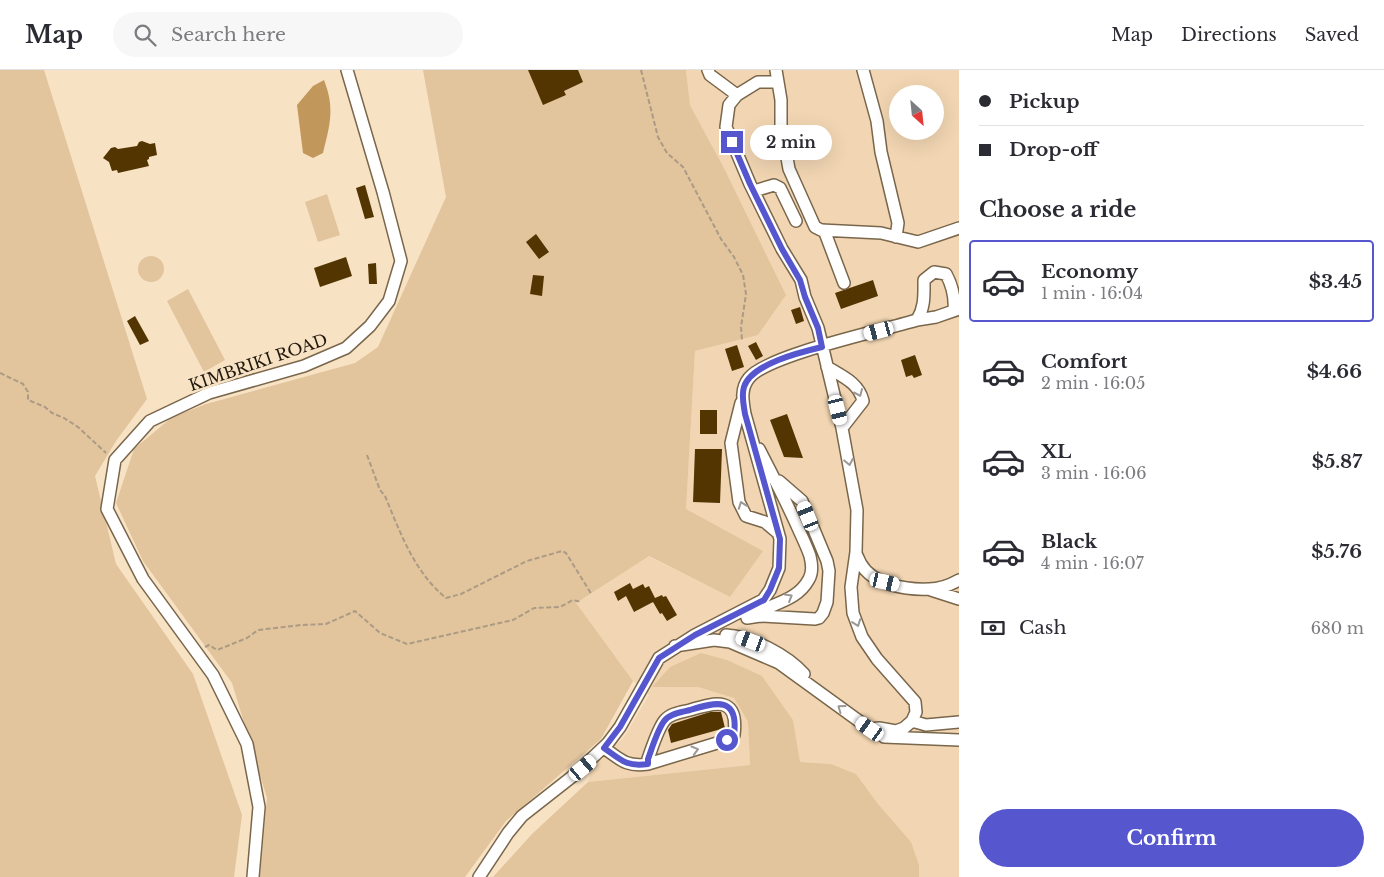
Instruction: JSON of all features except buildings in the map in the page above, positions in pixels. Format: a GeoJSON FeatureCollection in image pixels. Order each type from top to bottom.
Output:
{"type":"FeatureCollection","features":[{"type":"Feature","properties":{"kind":"street","name":"KIMBRIKI ROAD"},"geometry":{"type":"LineString","coordinates":[[115,460],[150,421],[209,393],[304,366],[346,348],[370,326],[389,301],[401,261],[347,70]]}},
{"type":"Feature","properties":{"kind":"street"},"geometry":{"type":"LineString","coordinates":[[708,70],[710,75],[737,95]]}},
{"type":"Feature","properties":{"kind":"street"},"geometry":{"type":"LineString","coordinates":[[776,70],[781,100],[781,125],[788,169],[815,227],[824,230],[882,234],[918,242],[959,228]]}},
{"type":"Feature","properties":{"kind":"street"},"geometry":{"type":"LineString","coordinates":[[863,70],[898,223],[896,237]]}},
{"type":"Feature","properties":{"kind":"street"},"geometry":{"type":"LineString","coordinates":[[778,82],[758,82],[737,95],[729,105],[726,127],[754,192],[782,249],[800,280],[818,328],[842,428],[857,510],[856,552],[852,587],[853,613],[862,638],[877,659],[915,702],[916,712],[912,721],[904,728],[896,731],[879,728],[870,729]]}},
{"type":"Feature","properties":{"kind":"street"},"geometry":{"type":"LineString","coordinates":[[880,139],[887,150],[898,193]]}},
{"type":"Feature","properties":{"kind":"street"},"geometry":{"type":"LineString","coordinates":[[754,192],[774,185],[780,188],[796,222]]}},
{"type":"Feature","properties":{"kind":"street"},"geometry":{"type":"LineString","coordinates":[[824,230],[844,283]]}},
{"type":"Feature","properties":{"kind":"street"},"geometry":{"type":"LineString","coordinates":[[778,533],[766,522],[746,516],[740,502],[732,443],[744,386],[749,377],[797,353],[957,310],[950,281],[946,274],[934,272],[924,280],[924,303],[922,312],[917,320]]}},
{"type":"Feature","properties":{"kind":"street"},"geometry":{"type":"LineString","coordinates":[[827,368],[854,384],[861,393],[863,401],[842,428]]}},
{"type":"Feature","properties":{"kind":"street"},"geometry":{"type":"LineString","coordinates":[[693,639],[764,600],[779,568],[780,544],[778,533],[749,429],[742,396]]}},
{"type":"Feature","properties":{"kind":"street"},"geometry":{"type":"LineString","coordinates":[[479,877],[508,833],[522,816],[573,776],[604,748],[620,727],[659,658],[675,646],[747,618],[767,607],[789,599],[809,579],[812,569],[804,540],[749,429]]}},
{"type":"Feature","properties":{"kind":"street"},"geometry":{"type":"LineString","coordinates":[[115,460],[107,509],[143,580],[213,675],[247,744],[259,807],[253,877]]}},
{"type":"Feature","properties":{"kind":"street"},"geometry":{"type":"LineString","coordinates":[[747,618],[760,616],[807,620],[819,618],[827,602],[829,571],[824,553],[802,501],[773,476]]}},
{"type":"Feature","properties":{"kind":"street"},"geometry":{"type":"LineString","coordinates":[[856,552],[861,566],[870,574],[885,582],[904,587],[929,589],[948,586],[959,580]]}},
{"type":"Feature","properties":{"kind":"street"},"geometry":{"type":"LineString","coordinates":[[929,589],[959,599]]}},
{"type":"Feature","properties":{"kind":"street"},"geometry":{"type":"LineString","coordinates":[[693,639],[714,636],[736,636],[751,641],[777,652],[787,659],[803,672],[817,691]]}},
{"type":"Feature","properties":{"kind":"street"},"geometry":{"type":"LineString","coordinates":[[693,639],[730,642],[779,663],[870,729],[884,736],[959,740]]}},
{"type":"Feature","properties":{"kind":"street"},"geometry":{"type":"LineString","coordinates":[[604,748],[629,764],[648,764],[727,740],[734,735],[735,724],[732,711],[724,704],[712,703],[670,716],[664,721],[648,759],[648,764]]}},
{"type":"Feature","properties":{"kind":"street"},"geometry":{"type":"LineString","coordinates":[[912,721],[926,725],[959,722]]}},
{"type":"Feature","properties":{"kind":"street"},"geometry":{"type":"LineString","coordinates":[[926,725],[926,739]]}},
{"type":"Feature","properties":{"kind":"path"},"geometry":{"type":"LineString","coordinates":[[641,70],[658,137],[667,153],[683,167],[721,239],[734,257],[743,275],[746,294],[741,327],[742,340]]}},
{"type":"Feature","properties":{"kind":"path"},"geometry":{"type":"LineString","coordinates":[[0,373],[23,384],[28,392],[28,400],[45,406],[52,413],[78,427],[115,460]]}},
{"type":"Feature","properties":{"kind":"path"},"geometry":{"type":"LineString","coordinates":[[367,455],[380,490],[385,496],[415,563],[438,592],[446,598],[461,594],[527,561],[562,551],[566,553],[592,595]]}},
{"type":"Feature","properties":{"kind":"path"},"geometry":{"type":"LineString","coordinates":[[196,652],[209,645],[217,650],[247,638],[258,630],[326,624],[354,611],[380,633],[407,644],[513,620],[534,608],[560,607],[573,600],[582,602]]}},
{"type":"Feature","properties":{"kind":"shaded area"},"geometry":{"type":"Polygon","coordinates":[[[0,70],[44,70],[147,399],[116,441],[95,476],[116,564],[193,674],[242,815],[234,877],[0,877],[0,70]]]}},
{"type":"Feature","properties":{"kind":"shaded area"},"geometry":{"type":"Polygon","coordinates":[[[423,70],[686,70],[690,105],[724,168],[786,295],[758,335],[695,351],[686,509],[763,551],[730,597],[649,556],[576,603],[633,681],[601,739],[506,821],[465,877],[260,877],[267,798],[232,683],[143,561],[116,503],[134,449],[171,418],[206,404],[355,363],[378,347],[446,197],[423,70]]]}},
{"type":"Feature","properties":{"kind":"shaded area"},"geometry":{"type":"Polygon","coordinates":[[[686,70],[959,70],[959,877],[919,877],[919,865],[856,774],[831,764],[800,762],[793,720],[762,676],[653,687],[698,687],[734,698],[748,722],[750,765],[588,782],[592,768],[624,737],[649,695],[633,681],[575,603],[648,556],[730,597],[734,536],[686,509],[695,351],[758,335],[786,295],[724,168],[690,105],[686,70]]]}},
{"type":"Feature","properties":{"kind":"shaded area"},"geometry":{"type":"Polygon","coordinates":[[[324,80],[330,108],[329,125],[323,153],[313,158],[303,153],[297,105],[313,86],[324,80]]]}},
{"type":"Feature","properties":{"kind":"shaded area"},"geometry":{"type":"Polygon","coordinates":[[[327,194],[340,235],[318,242],[305,202],[327,194]]]}},
{"type":"Feature","properties":{"kind":"shaded area"},"geometry":{"type":"Polygon","coordinates":[[[151,256],[160,260],[164,269],[160,278],[151,282],[142,278],[138,269],[142,260],[151,256]]]}},
{"type":"Feature","properties":{"kind":"shaded area"},"geometry":{"type":"Polygon","coordinates":[[[188,289],[225,360],[204,372],[167,301],[188,289]]]}},
{"type":"Feature","properties":{"kind":"shaded area"},"geometry":{"type":"Polygon","coordinates":[[[701,653],[727,660],[762,676],[793,720],[800,762],[831,764],[856,774],[878,804],[911,842],[919,865],[919,877],[493,877],[532,834],[588,782],[750,765],[748,722],[734,698],[698,687],[652,687],[670,667],[701,653]]]}},
{"type":"Feature","properties":{"kind":"route"},"geometry":{"type":"LineString","coordinates":[[727,740],[734,735],[735,724],[732,711],[724,704],[712,703],[670,716],[664,721],[648,759],[648,764],[629,764],[604,748],[620,727],[659,658],[675,646],[764,600],[776,578],[779,568],[780,539],[745,414],[742,396],[744,386],[749,377],[760,370],[797,353],[822,347],[818,328],[800,280],[782,249],[732,142]]}}]}
